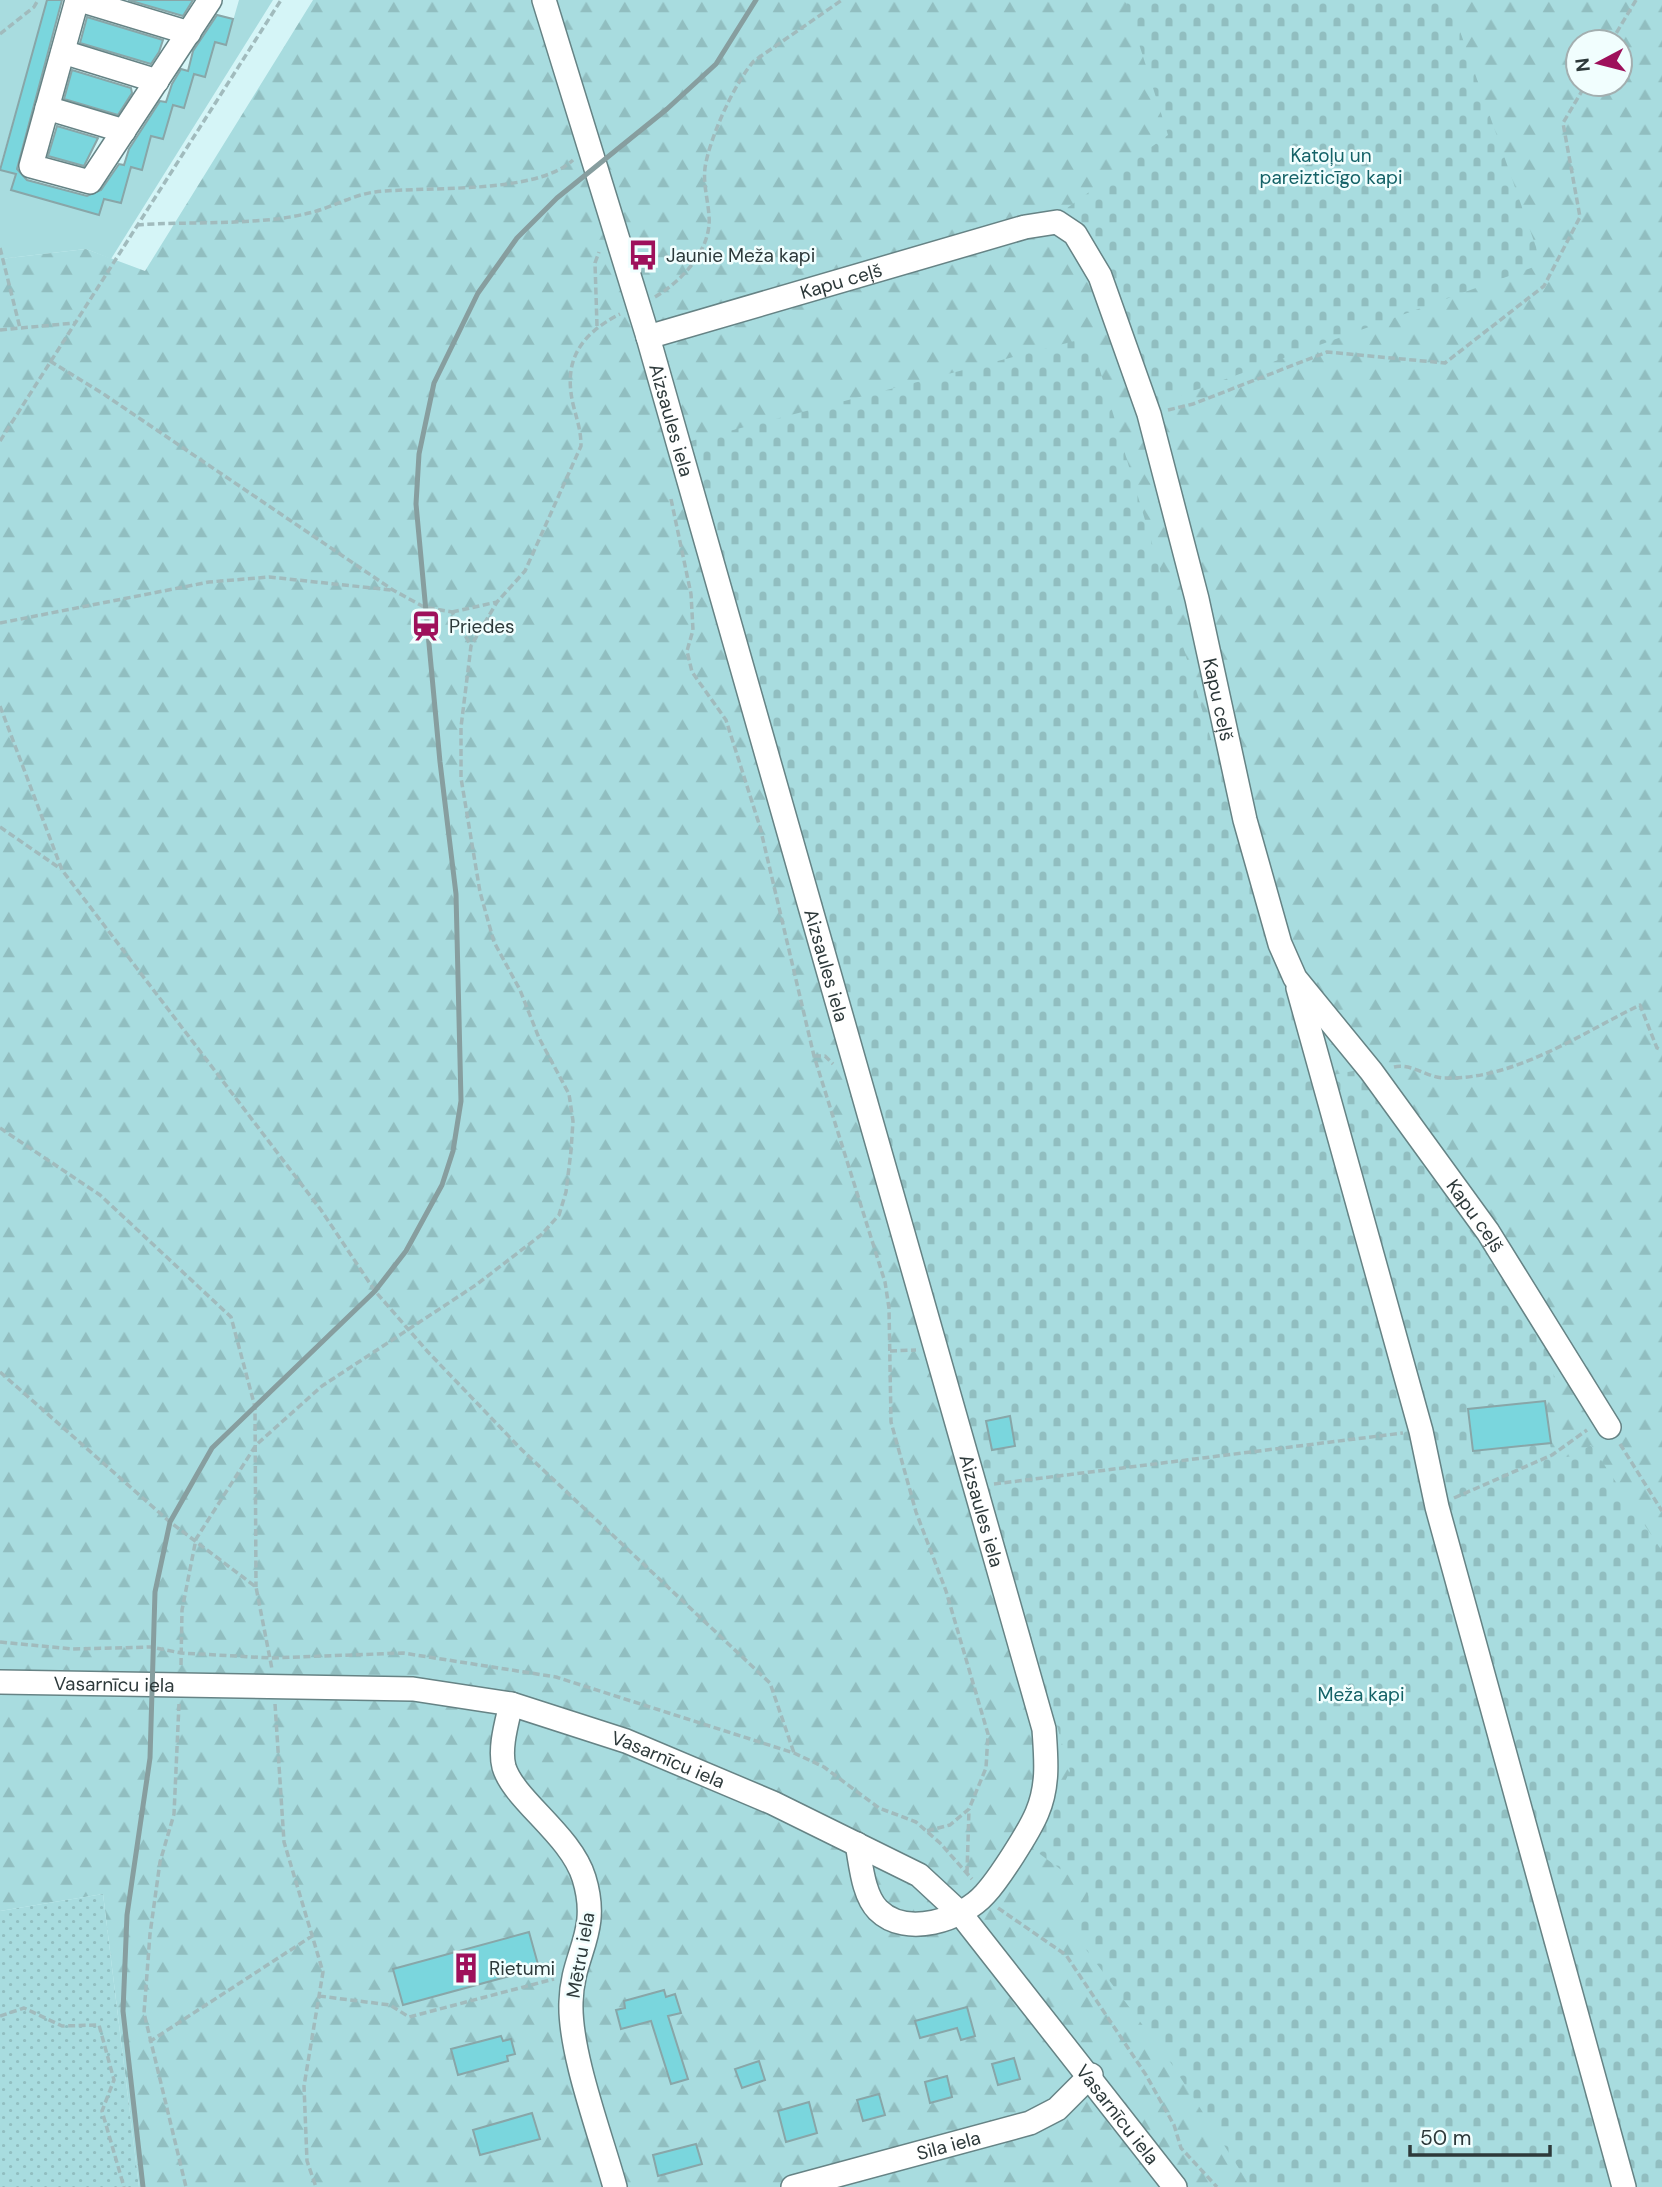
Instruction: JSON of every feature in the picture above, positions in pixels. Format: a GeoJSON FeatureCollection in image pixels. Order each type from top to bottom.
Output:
{"type":"FeatureCollection","features":[{"type":"Feature","properties":{"kind":"street"},"geometry":{"type":"LineString","coordinates":[[188,33],[79,0],[31,166],[90,182],[210,0]]}},
{"type":"Feature","properties":{"kind":"street","name":"Aizsaules iela"},"geometry":{"type":"LineString","coordinates":[[544,0],[648,337],[1044,1729],[1048,1773],[1037,1813],[985,1895],[960,1913]]}},
{"type":"Feature","properties":{"kind":"street"},"geometry":{"type":"LineString","coordinates":[[63,52],[157,81]]}},
{"type":"Feature","properties":{"kind":"street"},"geometry":{"type":"LineString","coordinates":[[47,108],[124,131]]}},
{"type":"Feature","properties":{"kind":"street","name":"Kapu ceļš"},"geometry":{"type":"LineString","coordinates":[[648,337],[1012,231],[1057,222],[1075,234],[1100,276],[1149,414],[1200,612],[1245,820],[1280,944],[1295,978],[1371,1071],[1488,1232],[1606,1422]]}},
{"type":"Feature","properties":{"kind":"street"},"geometry":{"type":"LineString","coordinates":[[1295,978],[1421,1431],[1437,1507],[1624,2187]]}},
{"type":"Feature","properties":{"kind":"street","name":"Vasarnīcu iela"},"geometry":{"type":"LineString","coordinates":[[0,1682],[273,1684],[413,1689],[511,1704],[626,1741],[773,1802],[919,1875],[960,1913],[1091,2076],[1175,2187]]}},
{"type":"Feature","properties":{"kind":"street","name":"Mētru iela"},"geometry":{"type":"LineString","coordinates":[[511,1704],[503,1748],[504,1767],[514,1785],[558,1832],[583,1875],[590,1906],[588,1938],[575,1973],[571,2001],[573,2034],[615,2187]]}},
{"type":"Feature","properties":{"kind":"street"},"geometry":{"type":"LineString","coordinates":[[857,1844],[869,1892],[877,1909],[905,1923],[919,1923],[960,1913]]}},
{"type":"Feature","properties":{"kind":"street","name":"Sila iela"},"geometry":{"type":"LineString","coordinates":[[793,2187],[1030,2123],[1057,2109],[1091,2076]]}},
{"type":"Feature","properties":{"kind":"path"},"geometry":{"type":"LineString","coordinates":[[0,34],[34,7],[38,0]]}},
{"type":"Feature","properties":{"kind":"path"},"geometry":{"type":"LineString","coordinates":[[0,441],[281,0]]}},
{"type":"Feature","properties":{"kind":"path"},"geometry":{"type":"LineString","coordinates":[[186,2187],[144,2013],[150,1934],[160,1862],[174,1814],[182,1610],[196,1539],[256,1445],[322,1386],[475,1285],[541,1235],[559,1215],[566,1192],[573,1121],[569,1094],[539,1038],[520,990],[495,942],[480,892],[461,778],[461,727],[471,646],[498,602],[525,571],[581,446],[582,430],[574,407],[570,378],[573,360],[582,341],[597,326],[661,293],[695,262],[709,236],[705,167],[721,121],[745,71],[754,61],[842,0]]}},
{"type":"Feature","properties":{"kind":"path"},"geometry":{"type":"LineString","coordinates":[[1619,28],[1636,0]]}},
{"type":"Feature","properties":{"kind":"path"},"geometry":{"type":"LineString","coordinates":[[1149,414],[1193,404],[1327,352],[1445,363],[1544,286],[1580,217],[1563,123],[1578,98]]}},
{"type":"Feature","properties":{"kind":"path"},"geometry":{"type":"LineString","coordinates":[[137,225],[281,218],[309,213],[373,192],[474,187],[542,178],[562,171],[577,156]]}},
{"type":"Feature","properties":{"kind":"path"},"geometry":{"type":"LineString","coordinates":[[0,248],[20,328]]}},
{"type":"Feature","properties":{"kind":"path"},"geometry":{"type":"LineString","coordinates":[[0,330],[74,324]]}},
{"type":"Feature","properties":{"kind":"path"},"geometry":{"type":"LineString","coordinates":[[50,361],[105,395],[393,590],[424,607],[452,612],[498,602]]}},
{"type":"Feature","properties":{"kind":"path"},"geometry":{"type":"LineString","coordinates":[[671,498],[691,594],[693,630],[687,651],[692,672],[726,720],[760,827],[814,1056],[885,1282],[891,1422],[916,1512],[946,1591],[988,1734],[986,1768],[969,1809],[967,1873]]}},
{"type":"Feature","properties":{"kind":"path"},"geometry":{"type":"LineString","coordinates":[[0,624],[209,582],[269,577],[393,590]]}},
{"type":"Feature","properties":{"kind":"path"},"geometry":{"type":"LineString","coordinates":[[452,612],[471,646]]}},
{"type":"Feature","properties":{"kind":"path"},"geometry":{"type":"LineString","coordinates":[[0,706],[62,870],[321,1210],[376,1291],[428,1352],[522,1450],[770,1683],[794,1753]]}},
{"type":"Feature","properties":{"kind":"path"},"geometry":{"type":"LineString","coordinates":[[0,827],[62,870]]}},
{"type":"Feature","properties":{"kind":"path"},"geometry":{"type":"LineString","coordinates":[[1371,1071],[1405,1065],[1444,1078],[1508,1069],[1640,1005],[1657,1048],[1662,1050]]}},
{"type":"Feature","properties":{"kind":"path"},"geometry":{"type":"LineString","coordinates":[[0,1128],[100,1195],[231,1317],[255,1407],[256,1587],[273,1684],[284,1842],[323,1972],[304,2086],[307,2161],[316,2187]]}},
{"type":"Feature","properties":{"kind":"path"},"geometry":{"type":"LineString","coordinates":[[890,1351],[935,1349]]}},
{"type":"Feature","properties":{"kind":"path"},"geometry":{"type":"LineString","coordinates":[[0,1373],[170,1522],[196,1539],[256,1587]]}},
{"type":"Feature","properties":{"kind":"path"},"geometry":{"type":"LineString","coordinates":[[1437,1507],[1472,1487],[1552,1455],[1606,1422],[1662,1511]]}},
{"type":"Feature","properties":{"kind":"path"},"geometry":{"type":"LineString","coordinates":[[974,1486],[1421,1431]]}},
{"type":"Feature","properties":{"kind":"path"},"geometry":{"type":"LineString","coordinates":[[926,1831],[950,1825],[969,1809]]}},
{"type":"Feature","properties":{"kind":"path"},"geometry":{"type":"LineString","coordinates":[[985,1895],[1004,1913],[1066,1955],[1146,2075],[1174,2124],[1181,2148],[1217,2187]]}},
{"type":"Feature","properties":{"kind":"path"},"geometry":{"type":"LineString","coordinates":[[149,2042],[313,1936]]}},
{"type":"Feature","properties":{"kind":"path"},"geometry":{"type":"LineString","coordinates":[[319,1996],[390,2005],[410,2017],[575,1973]]}},
{"type":"Feature","properties":{"kind":"path"},"geometry":{"type":"LineString","coordinates":[[0,2016],[24,2008],[62,2026],[99,2025],[114,2080],[102,2111],[124,2187]]}},
{"type":"Feature","properties":{"kind":"green space"},"geometry":{"type":"Polygon","coordinates":[[[0,0],[47,0],[0,167],[0,0]]]}},
{"type":"Feature","properties":{"kind":"green space"},"geometry":{"type":"Polygon","coordinates":[[[239,0],[273,0],[111,259],[86,249],[0,259],[0,170],[16,174],[12,190],[99,215],[104,199],[121,203],[131,167],[142,170],[151,136],[163,139],[173,105],[184,108],[194,74],[205,77],[215,42],[226,45],[239,0]]]}},
{"type":"Feature","properties":{"kind":"green space"},"geometry":{"type":"Polygon","coordinates":[[[313,0],[1662,0],[1662,2187],[139,2187],[103,1894],[0,1911],[0,259],[86,249],[145,271],[313,0]]]}},
{"type":"Feature","properties":{"kind":"green space","name":"Katoļu un pareizticīgo kapi"},"geometry":{"type":"Polygon","coordinates":[[[1125,0],[1449,0],[1542,264],[1157,404],[1081,225],[1063,211],[1168,135],[1125,0]]]}},
{"type":"Feature","properties":{"kind":"green space","name":"Meža kapi"},"geometry":{"type":"Polygon","coordinates":[[[1090,337],[1313,1079],[1358,1070],[1552,1350],[1554,1381],[1545,1401],[1552,1459],[1573,1456],[1591,1445],[1662,1551],[1662,2187],[1251,2187],[1171,2063],[1070,1928],[1090,1891],[1033,1849],[1070,1771],[687,442],[1090,337]]]}},
{"type":"Feature","properties":{"kind":"green space"},"geometry":{"type":"Polygon","coordinates":[[[103,1894],[139,2187],[0,2187],[0,1911],[103,1894]]]}},
{"type":"Feature","properties":{"kind":"building"},"geometry":{"type":"Polygon","coordinates":[[[47,0],[62,0],[17,169],[27,180],[87,196],[101,190],[119,164],[124,165],[129,149],[160,101],[166,102],[181,69],[188,71],[193,51],[217,15],[233,19],[226,45],[215,42],[205,77],[194,74],[184,108],[173,105],[163,139],[151,136],[142,170],[131,167],[121,203],[104,199],[99,215],[11,190],[16,174],[0,170],[47,0]]]}},
{"type":"Feature","properties":{"kind":"building"},"geometry":{"type":"Polygon","coordinates":[[[128,0],[193,0],[183,16],[128,0]]]}},
{"type":"Feature","properties":{"kind":"building"},"geometry":{"type":"Polygon","coordinates":[[[87,17],[163,40],[159,52],[151,64],[80,43],[87,17]]]}},
{"type":"Feature","properties":{"kind":"building"},"geometry":{"type":"Polygon","coordinates":[[[72,70],[131,88],[132,93],[118,115],[64,99],[72,70]]]}},
{"type":"Feature","properties":{"kind":"building"},"geometry":{"type":"Polygon","coordinates":[[[57,126],[98,138],[84,166],[48,156],[57,126]]]}},
{"type":"Feature","properties":{"kind":"building"},"geometry":{"type":"Polygon","coordinates":[[[1545,1401],[1551,1443],[1473,1451],[1468,1409],[1545,1401]]]}},
{"type":"Feature","properties":{"kind":"building"},"geometry":{"type":"Polygon","coordinates":[[[1010,1416],[1015,1446],[992,1450],[986,1421],[1010,1416]]]}},
{"type":"Feature","properties":{"kind":"building","name":"Rietumi"},"geometry":{"type":"Polygon","coordinates":[[[529,1932],[539,1968],[403,2005],[393,1969],[529,1932]]]}},
{"type":"Feature","properties":{"kind":"building"},"geometry":{"type":"Polygon","coordinates":[[[664,1990],[666,1997],[675,1994],[681,2013],[668,2016],[688,2079],[671,2084],[651,2021],[621,2029],[616,2010],[625,2008],[624,2001],[664,1990]]]}},
{"type":"Feature","properties":{"kind":"building"},"geometry":{"type":"Polygon","coordinates":[[[967,2007],[975,2036],[961,2040],[957,2028],[920,2038],[915,2021],[967,2007]]]}},
{"type":"Feature","properties":{"kind":"building"},"geometry":{"type":"Polygon","coordinates":[[[501,2036],[503,2041],[511,2039],[515,2054],[507,2056],[508,2061],[458,2075],[451,2049],[501,2036]]]}},
{"type":"Feature","properties":{"kind":"building"},"geometry":{"type":"Polygon","coordinates":[[[1014,2058],[1020,2079],[998,2085],[992,2064],[1014,2058]]]}},
{"type":"Feature","properties":{"kind":"building"},"geometry":{"type":"Polygon","coordinates":[[[759,2061],[765,2080],[742,2088],[735,2069],[759,2061]]]}},
{"type":"Feature","properties":{"kind":"building"},"geometry":{"type":"Polygon","coordinates":[[[947,2076],[952,2097],[930,2103],[925,2082],[947,2076]]]}},
{"type":"Feature","properties":{"kind":"building"},"geometry":{"type":"Polygon","coordinates":[[[879,2094],[885,2115],[863,2121],[857,2100],[879,2094]]]}},
{"type":"Feature","properties":{"kind":"building"},"geometry":{"type":"Polygon","coordinates":[[[809,2102],[817,2133],[786,2142],[778,2111],[809,2102]]]}},
{"type":"Feature","properties":{"kind":"building"},"geometry":{"type":"Polygon","coordinates":[[[532,2113],[540,2139],[480,2155],[473,2130],[532,2113]]]}},
{"type":"Feature","properties":{"kind":"building"},"geometry":{"type":"Polygon","coordinates":[[[696,2144],[702,2164],[658,2176],[653,2155],[696,2144]]]}},
{"type":"Feature","properties":{"kind":"railway"},"geometry":{"type":"LineString","coordinates":[[143,2187],[123,2011],[127,1915],[150,1758],[155,1592],[170,1522],[212,1448],[375,1291],[406,1251],[442,1185],[453,1151],[461,1101],[456,894],[440,762],[416,504],[419,454],[434,383],[478,293],[517,238],[557,198],[667,109],[716,64],[756,0]]}},
{"type":"Feature","properties":{"kind":"place","name":"Jaunie Meža kapi"},"geometry":{"type":"Point","coordinates":[643,255]}},
{"type":"Feature","properties":{"kind":"place","name":"Priedes"},"geometry":{"type":"Point","coordinates":[426,626]}},
{"type":"Feature","properties":{"kind":"place","name":"Rietumi"},"geometry":{"type":"Point","coordinates":[466,1968]}}]}
